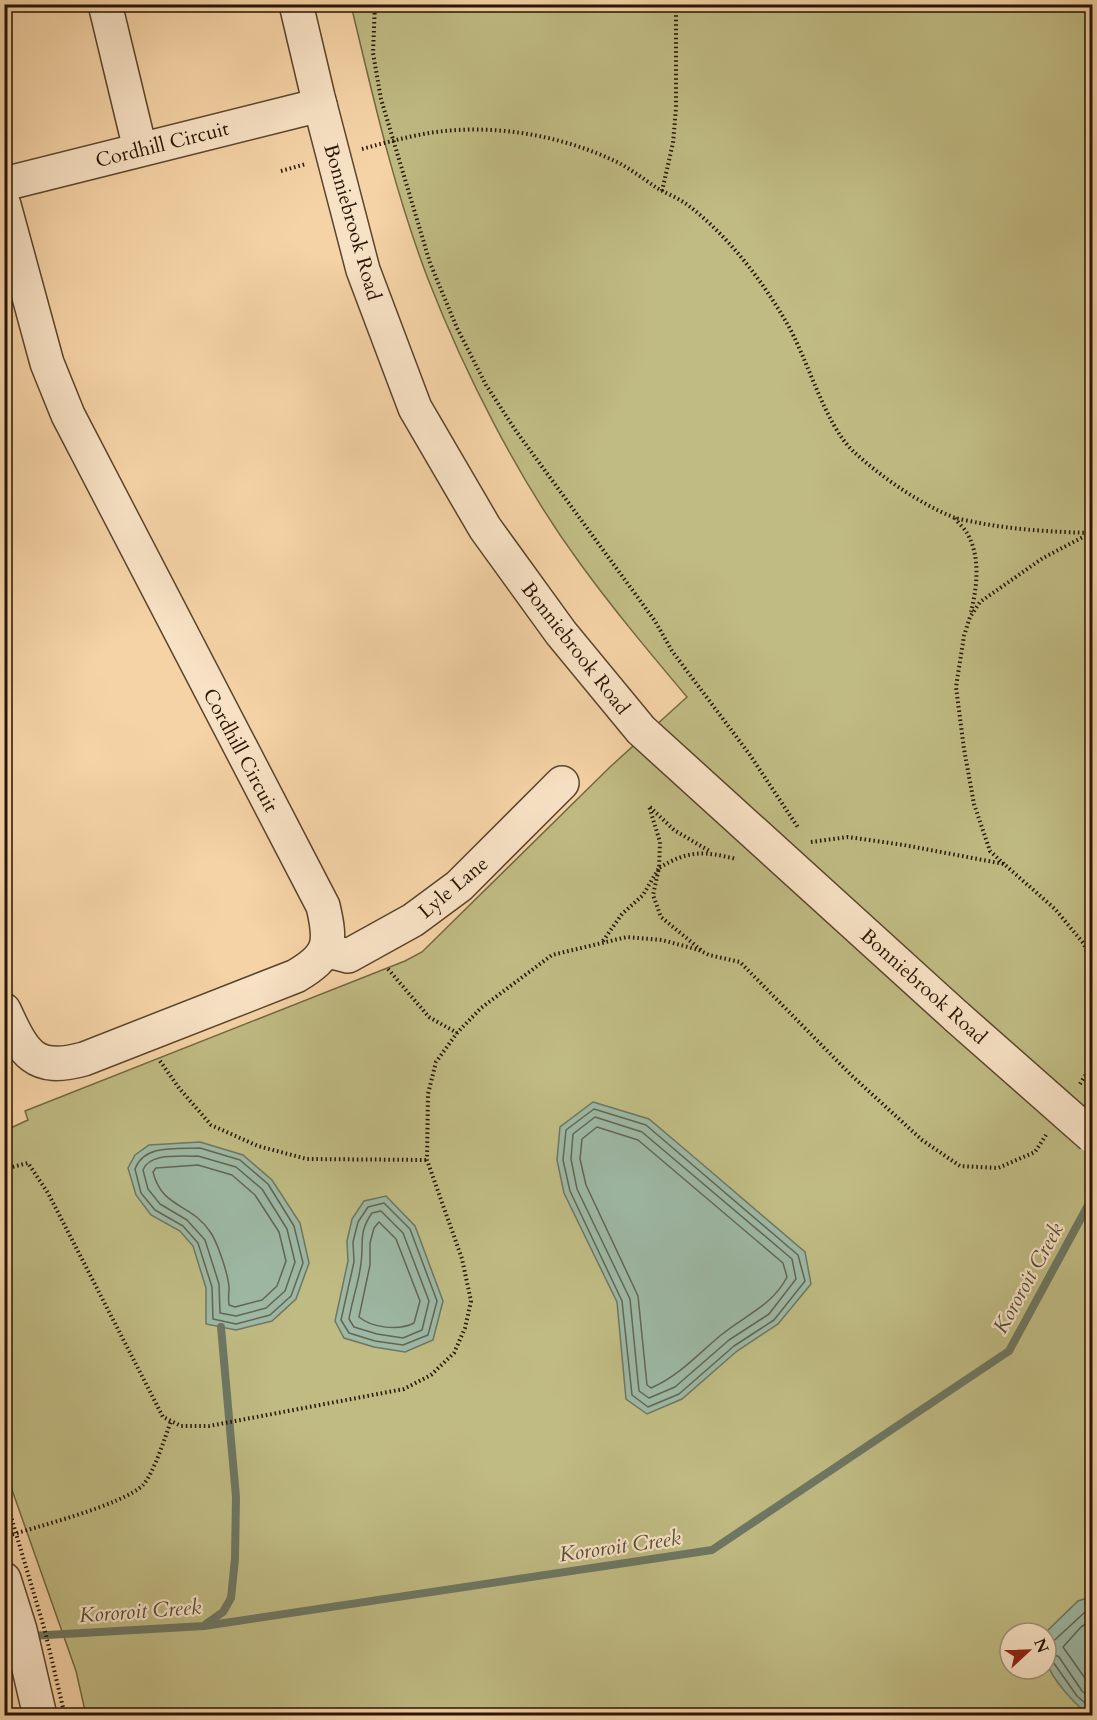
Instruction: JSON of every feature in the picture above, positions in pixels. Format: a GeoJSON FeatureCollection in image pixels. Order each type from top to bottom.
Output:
{"type":"FeatureCollection","features":[{"type":"Feature","properties":{"kind":"street"},"geometry":{"type":"LineString","coordinates":[[105,4],[140,149]]}},
{"type":"Feature","properties":{"kind":"street","name":"Bonniebrook Road"},"geometry":{"type":"LineString","coordinates":[[296,4],[363,270],[415,408],[492,538],[561,633],[641,730],[957,1017],[1092,1136]]}},
{"type":"Feature","properties":{"kind":"street","name":"Cordhill Circuit"},"geometry":{"type":"LineString","coordinates":[[4,184],[320,105]]}},
{"type":"Feature","properties":{"kind":"street","name":"Cordhill Circuit"},"geometry":{"type":"LineString","coordinates":[[4,205],[47,363],[68,415],[322,906],[329,931],[325,950]]}},
{"type":"Feature","properties":{"kind":"street","name":"Lyle Lane"},"geometry":{"type":"LineString","coordinates":[[325,950],[348,956],[413,920],[459,886],[562,783]]}},
{"type":"Feature","properties":{"kind":"street"},"geometry":{"type":"LineString","coordinates":[[4,1010],[23,1046],[39,1062],[53,1065],[84,1059],[296,976],[315,965],[325,950]]}},
{"type":"Feature","properties":{"kind":"street"},"geometry":{"type":"LineString","coordinates":[[4,1579],[20,1630],[40,1716]]}},
{"type":"Feature","properties":{"kind":"path"},"geometry":{"type":"LineString","coordinates":[[375,4],[373,54],[381,99],[430,263],[457,328],[486,385],[516,431],[655,621],[672,651],[750,755],[799,830]]}},
{"type":"Feature","properties":{"kind":"path"},"geometry":{"type":"LineString","coordinates":[[662,191],[673,143],[676,108],[676,4]]}},
{"type":"Feature","properties":{"kind":"path"},"geometry":{"type":"LineString","coordinates":[[281,171],[430,133],[465,130],[543,136],[580,147],[620,164],[687,204],[713,226],[765,287],[804,355],[831,419],[853,451],[903,489],[954,518],[967,533],[977,574],[976,593],[964,636],[956,687],[974,804],[990,851],[1055,909],[1084,944],[1092,966]]}},
{"type":"Feature","properties":{"kind":"path"},"geometry":{"type":"LineString","coordinates":[[954,518],[1046,532],[1092,534]]}},
{"type":"Feature","properties":{"kind":"path"},"geometry":{"type":"LineString","coordinates":[[970,617],[980,602],[1000,586],[1043,558],[1092,534]]}},
{"type":"Feature","properties":{"kind":"path"},"geometry":{"type":"LineString","coordinates":[[709,955],[661,917],[653,895],[659,868],[660,842],[649,806],[674,830],[712,853]]}},
{"type":"Feature","properties":{"kind":"path"},"geometry":{"type":"LineString","coordinates":[[812,842],[848,837],[951,853],[1004,864]]}},
{"type":"Feature","properties":{"kind":"path"},"geometry":{"type":"LineString","coordinates":[[603,942],[622,914],[644,895],[659,868],[673,860],[696,852],[712,853],[747,862]]}},
{"type":"Feature","properties":{"kind":"path"},"geometry":{"type":"LineString","coordinates":[[4,1169],[28,1163],[48,1193],[163,1417],[181,1426],[209,1426],[404,1389],[431,1375],[453,1353],[465,1328],[471,1301],[462,1259],[427,1160],[428,1094],[436,1062],[457,1033],[481,1008],[552,955],[627,937],[662,940],[740,962],[851,1076],[922,1140],[960,1166],[998,1168],[1035,1152],[1048,1133]]}},
{"type":"Feature","properties":{"kind":"path"},"geometry":{"type":"LineString","coordinates":[[142,1036],[179,1088],[211,1125],[258,1146],[307,1160],[427,1160]]}},
{"type":"Feature","properties":{"kind":"path"},"geometry":{"type":"LineString","coordinates":[[1080,1084],[1092,1065]]}},
{"type":"Feature","properties":{"kind":"path"},"geometry":{"type":"LineString","coordinates":[[4,1537],[120,1499],[143,1484],[171,1421]]}},
{"type":"Feature","properties":{"kind":"path"},"geometry":{"type":"LineString","coordinates":[[4,1493],[45,1630],[65,1716]]}},
{"type":"Feature","properties":{"kind":"shaded area"},"geometry":{"type":"Polygon","coordinates":[[[351,5],[1092,5],[1092,1715],[86,1715],[76,1671],[5,1470],[4,1131],[28,1120],[25,1111],[405,961],[422,952],[610,767],[687,697],[579,562],[535,497],[495,425],[459,352],[428,279],[385,143],[351,5]]]}},
{"type":"Feature","properties":{"kind":"water"},"geometry":{"type":"Polygon","coordinates":[[[593,1102],[649,1119],[805,1252],[811,1284],[778,1324],[737,1351],[682,1399],[647,1414],[626,1399],[617,1302],[564,1193],[557,1160],[560,1127],[593,1102]]]}},
{"type":"Feature","properties":{"kind":"water"},"geometry":{"type":"Polygon","coordinates":[[[200,1142],[243,1155],[272,1180],[300,1223],[309,1263],[296,1299],[272,1321],[236,1330],[206,1324],[206,1288],[193,1246],[180,1231],[151,1215],[136,1195],[128,1168],[135,1155],[149,1145],[200,1142]]]}},
{"type":"Feature","properties":{"kind":"water"},"geometry":{"type":"Polygon","coordinates":[[[386,1196],[415,1226],[443,1301],[433,1340],[405,1352],[374,1347],[344,1338],[335,1321],[348,1261],[347,1241],[352,1219],[364,1201],[386,1196]]]}},
{"type":"Feature","properties":{"kind":"water"},"geometry":{"type":"Polygon","coordinates":[[[1092,1597],[1092,1716],[1065,1692],[1057,1681],[1057,1621],[1078,1601],[1092,1597]]]}},
{"type":"Feature","properties":{"kind":"waterway","name":"Kororoit Creek"},"geometry":{"type":"LineString","coordinates":[[30,1636],[204,1626],[712,1550],[1009,1351],[1092,1198]]}},
{"type":"Feature","properties":{"kind":"waterway"},"geometry":{"type":"LineString","coordinates":[[206,1624],[223,1612],[231,1598],[235,1559],[236,1497],[221,1327]]}}]}
